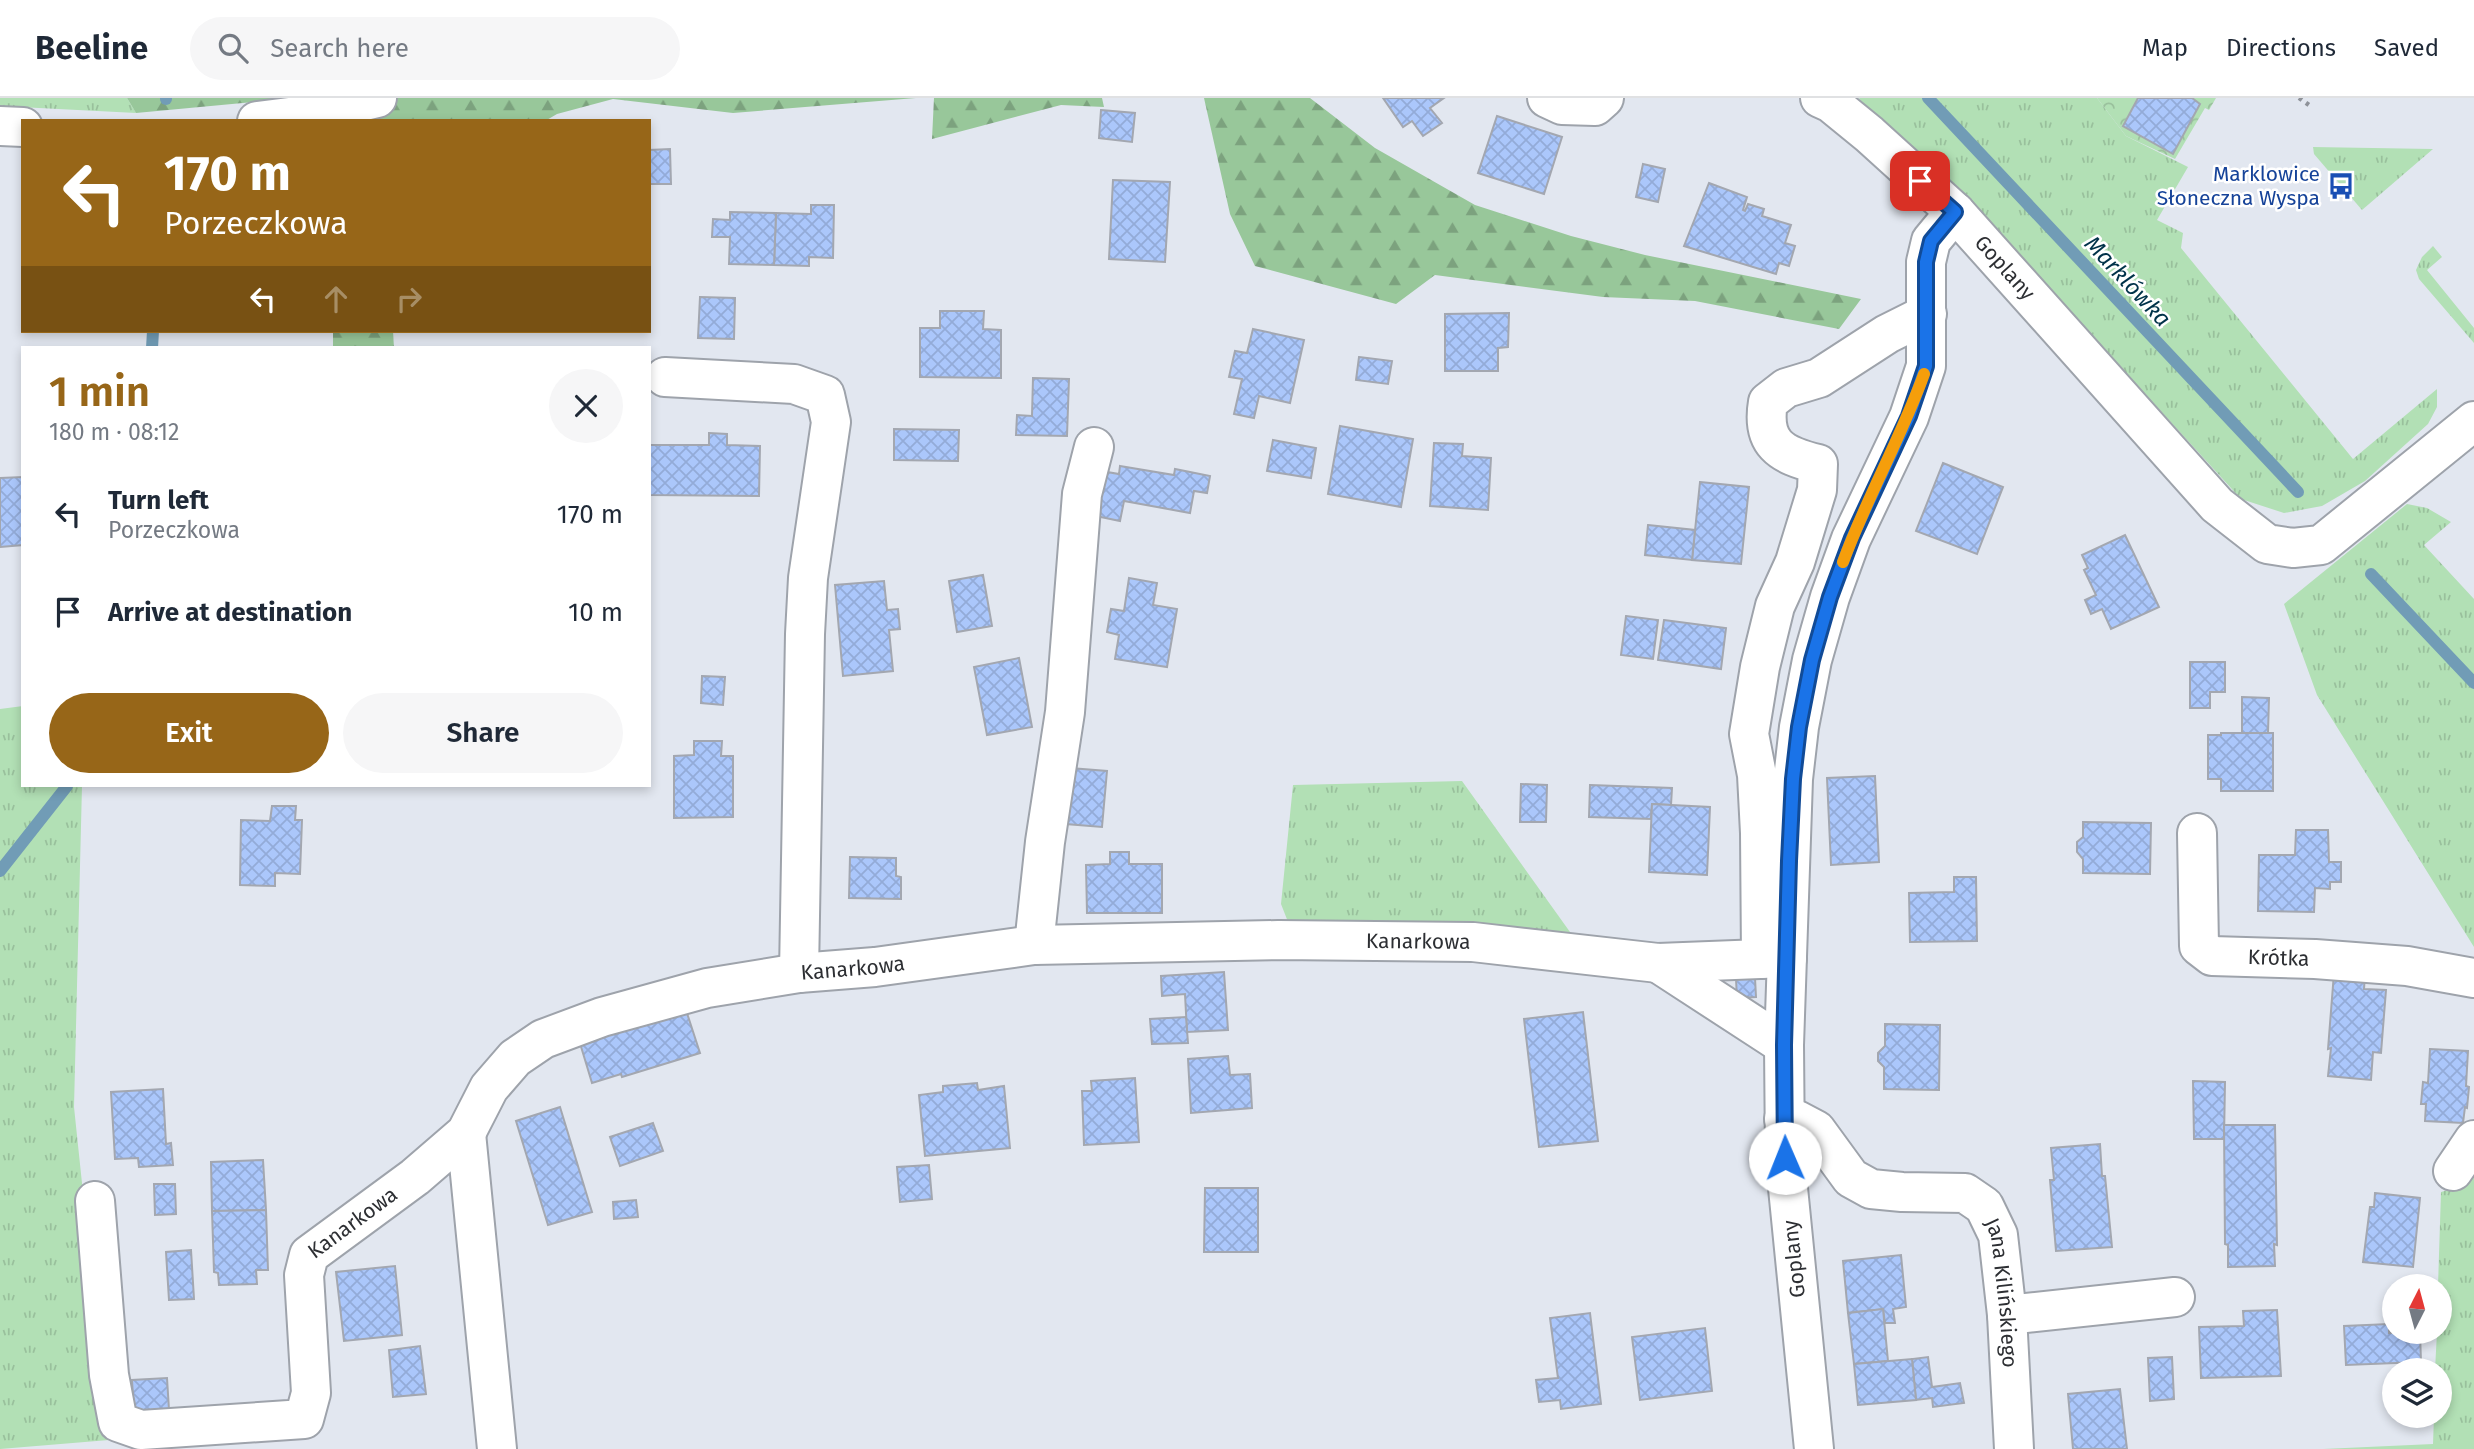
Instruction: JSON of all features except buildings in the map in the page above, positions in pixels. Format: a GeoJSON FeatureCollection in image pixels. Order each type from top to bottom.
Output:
{"type":"FeatureCollection","features":[{"type":"Feature","properties":{"kind":"street"},"geometry":{"type":"LineString","coordinates":[[273,119],[306,115],[377,98]]}},
{"type":"Feature","properties":{"kind":"street"},"geometry":{"type":"LineString","coordinates":[[1548,98],[1562,105],[1595,106],[1604,98]]}},
{"type":"Feature","properties":{"kind":"street"},"geometry":{"type":"LineString","coordinates":[[1820,98],[1831,103],[1870,134],[1955,212]]}},
{"type":"Feature","properties":{"kind":"street"},"geometry":{"type":"LineString","coordinates":[[0,126],[21,127]]}},
{"type":"Feature","properties":{"kind":"street","name":"Goplany"},"geometry":{"type":"LineString","coordinates":[[1814,1449],[1785,1158],[1784,1045],[1774,959],[1799,727],[1812,660],[1830,597],[1852,538],[1909,416],[1926,366],[1926,262],[1931,241],[1955,212],[2217,505],[2267,544],[2293,548],[2320,545],[2474,421]]}},
{"type":"Feature","properties":{"kind":"street"},"geometry":{"type":"LineString","coordinates":[[1774,959],[1758,787],[1749,734],[1760,667],[1772,618],[1795,562],[1817,490],[1818,464],[1796,459],[1773,443],[1764,422],[1768,402],[1786,388],[1819,378],[1887,334],[1927,314]]}},
{"type":"Feature","properties":{"kind":"street"},"geometry":{"type":"LineString","coordinates":[[665,377],[794,384],[825,395],[831,422],[808,578],[804,634],[799,973]]}},
{"type":"Feature","properties":{"kind":"street"},"geometry":{"type":"LineString","coordinates":[[1034,946],[1045,842],[1065,712],[1082,494],[1094,447]]}},
{"type":"Feature","properties":{"kind":"street","name":"Krótka"},"geometry":{"type":"LineString","coordinates":[[2197,834],[2199,946],[2212,956],[2315,959],[2407,966],[2474,978]]}},
{"type":"Feature","properties":{"kind":"street","name":"Kanarkowa"},"geometry":{"type":"LineString","coordinates":[[95,1201],[109,1375],[118,1422],[141,1430],[304,1419],[311,1393],[304,1275],[309,1255],[415,1177],[466,1133],[489,1088],[515,1058],[543,1039],[602,1017],[707,988],[799,973],[875,967],[1034,946],[1278,940],[1473,942],[1658,963],[1774,959]]}},
{"type":"Feature","properties":{"kind":"street","name":"Kanarkowa"},"geometry":{"type":"LineString","coordinates":[[1658,963],[1784,1045]]}},
{"type":"Feature","properties":{"kind":"street","name":"Jana Kilińskiego"},"geometry":{"type":"LineString","coordinates":[[1784,1119],[1797,1119],[1816,1130],[1851,1178],[1871,1189],[1965,1193],[1984,1206],[1998,1235],[2007,1315],[2014,1449]]}},
{"type":"Feature","properties":{"kind":"street"},"geometry":{"type":"LineString","coordinates":[[466,1133],[497,1449]]}},
{"type":"Feature","properties":{"kind":"street"},"geometry":{"type":"LineString","coordinates":[[2007,1315],[2175,1297]]}},
{"type":"Feature","properties":{"kind":"path"},"geometry":{"type":"LineString","coordinates":[[2299,98],[2309,105]]}},
{"type":"Feature","properties":{"kind":"green space"},"geometry":{"type":"Polygon","coordinates":[[[0,98],[127,98],[136,113],[0,106],[0,98]]]}},
{"type":"Feature","properties":{"kind":"green space"},"geometry":{"type":"Polygon","coordinates":[[[127,98],[295,98],[136,113],[127,98]]]}},
{"type":"Feature","properties":{"kind":"green space"},"geometry":{"type":"Polygon","coordinates":[[[339,98],[916,98],[733,113],[613,99],[557,114],[548,119],[340,119],[339,98]]]}},
{"type":"Feature","properties":{"kind":"green space"},"geometry":{"type":"Polygon","coordinates":[[[934,98],[1102,98],[1104,107],[1061,105],[932,139],[934,98]]]}},
{"type":"Feature","properties":{"kind":"green space"},"geometry":{"type":"Polygon","coordinates":[[[1204,98],[1310,98],[1375,148],[1475,205],[1571,236],[1645,255],[1861,299],[1839,329],[1695,301],[1603,297],[1435,275],[1396,304],[1255,266],[1230,214],[1204,98]]]}},
{"type":"Feature","properties":{"kind":"green space"},"geometry":{"type":"Polygon","coordinates":[[[1859,98],[2097,98],[2126,136],[2188,167],[2157,220],[2183,233],[2181,248],[2353,459],[2437,389],[2437,407],[2428,424],[2365,481],[2322,506],[2284,513],[2241,499],[1944,174],[1869,113],[1859,98]]]}},
{"type":"Feature","properties":{"kind":"green space"},"geometry":{"type":"Polygon","coordinates":[[[2097,98],[2216,98],[2209,110],[2205,108],[2175,159],[2126,136],[2097,98]]]}},
{"type":"Feature","properties":{"kind":"green space"},"geometry":{"type":"Polygon","coordinates":[[[2313,147],[2433,149],[2362,210],[2314,154],[2313,147]]]}},
{"type":"Feature","properties":{"kind":"green space"},"geometry":{"type":"Polygon","coordinates":[[[2433,246],[2442,257],[2427,270],[2474,328],[2474,343],[2419,279],[2416,270],[2422,257],[2433,246]]]}},
{"type":"Feature","properties":{"kind":"green space"},"geometry":{"type":"Polygon","coordinates":[[[333,333],[393,333],[394,346],[333,346],[333,333]]]}},
{"type":"Feature","properties":{"kind":"green space"},"geometry":{"type":"Polygon","coordinates":[[[2407,504],[2427,508],[2451,522],[2424,545],[2474,599],[2474,947],[2317,695],[2284,604],[2407,504]]]}},
{"type":"Feature","properties":{"kind":"green space"},"geometry":{"type":"Polygon","coordinates":[[[21,706],[21,787],[82,787],[74,1107],[109,1440],[0,1449],[0,709],[21,706]]]}},
{"type":"Feature","properties":{"kind":"green space"},"geometry":{"type":"Polygon","coordinates":[[[1462,781],[1570,932],[1420,927],[1290,927],[1281,904],[1293,785],[1462,781]]]}},
{"type":"Feature","properties":{"kind":"green space"},"geometry":{"type":"Polygon","coordinates":[[[2474,1170],[2474,1449],[2323,1449],[2433,1444],[2434,1428],[2452,1428],[2452,1358],[2436,1358],[2436,1344],[2452,1344],[2452,1274],[2438,1274],[2441,1192],[2462,1186],[2474,1170]]]}},
{"type":"Feature","properties":{"kind":"waterway","name":"Marklówka"},"geometry":{"type":"LineString","coordinates":[[1928,98],[2298,492]]}},
{"type":"Feature","properties":{"kind":"waterway"},"geometry":{"type":"LineString","coordinates":[[152,346],[153,333]]}},
{"type":"Feature","properties":{"kind":"waterway","name":"Marklówka"},"geometry":{"type":"LineString","coordinates":[[2371,574],[2474,683]]}},
{"type":"Feature","properties":{"kind":"waterway"},"geometry":{"type":"LineString","coordinates":[[0,871],[66,787]]}},
{"type":"Feature","properties":{"kind":"slow traffic"},"geometry":{"type":"LineString","coordinates":[[1843,562],[1909,416],[1924,374]]}},
{"type":"Feature","properties":{"kind":"place","name":"Marklowice Słoneczna Wyspa"},"geometry":{"type":"Point","coordinates":[2341,186]}},
{"type":"Feature","properties":{"kind":"route"},"geometry":{"type":"LineString","coordinates":[[1785,1158],[1784,1045],[1789,861],[1793,779],[1799,727],[1812,660],[1830,597],[1852,538],[1909,416],[1926,366],[1926,262],[1931,241],[1955,212],[1920,181]]}}]}
